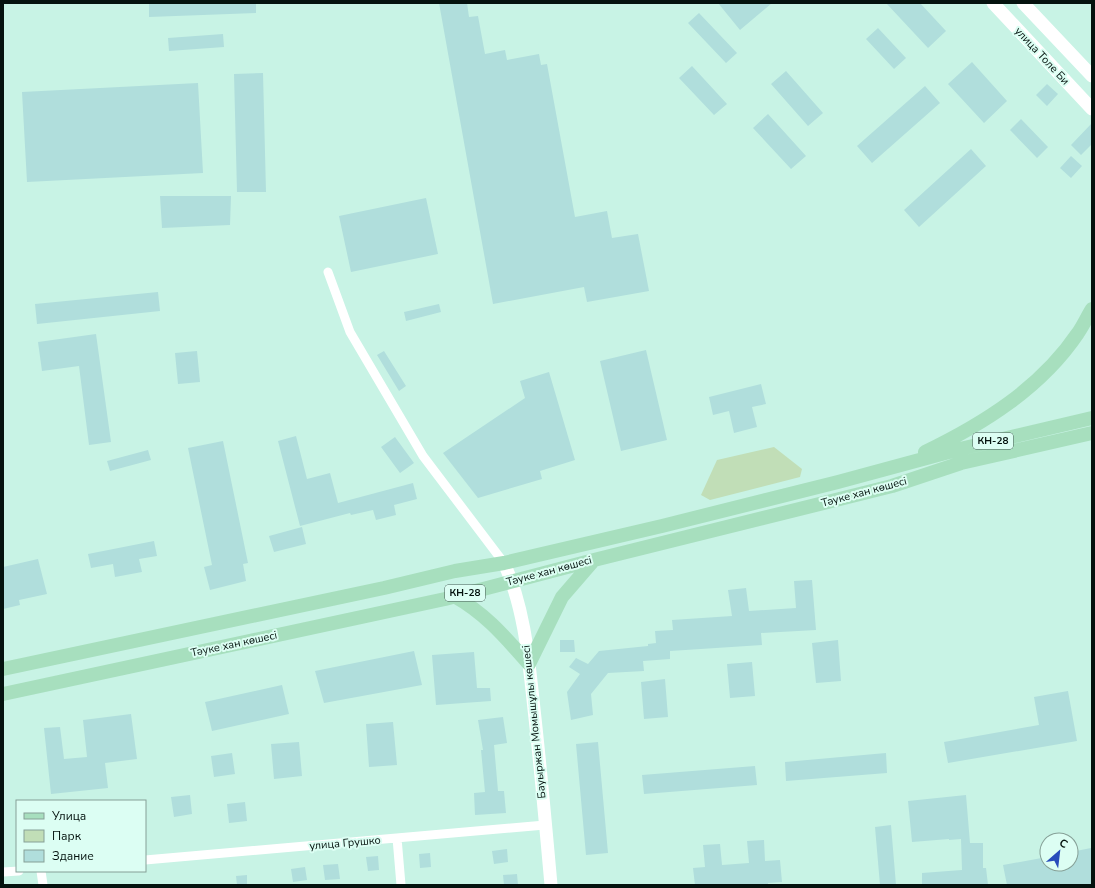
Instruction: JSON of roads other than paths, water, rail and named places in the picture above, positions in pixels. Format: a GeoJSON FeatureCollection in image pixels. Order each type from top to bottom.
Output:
{"type":"FeatureCollection","features":[{"type":"Feature","properties":{"kind":"main road"},"geometry":{"type":"LineString","coordinates":[[894,467],[956,437],[992,415],[1030,387],[1058,358],[1078,334],[1092,310]]}},
{"type":"Feature","properties":{"kind":"main road","name":"Тәуке хан көшесі"},"geometry":{"type":"LineString","coordinates":[[3,670],[384,588],[455,571],[504,563],[662,526],[960,449],[1092,418]]}},
{"type":"Feature","properties":{"kind":"main road","name":"Тәуке хан көшесі"},"geometry":{"type":"LineString","coordinates":[[3,694],[454,596],[892,486],[961,463],[1092,433]]}},
{"type":"Feature","properties":{"kind":"main road"},"geometry":{"type":"LineString","coordinates":[[454,596],[471,606],[497,628],[529,664],[562,596],[594,560]]}},
{"type":"Feature","properties":{"kind":"street","name":"улица Толе Би"},"geometry":{"type":"LineString","coordinates":[[993,3],[1092,109]]}},
{"type":"Feature","properties":{"kind":"street"},"geometry":{"type":"LineString","coordinates":[[1023,3],[1092,76]]}},
{"type":"Feature","properties":{"kind":"street"},"geometry":{"type":"LineString","coordinates":[[328,272],[350,332],[423,456],[504,563]]}},
{"type":"Feature","properties":{"kind":"street","name":"Бауыржан Момышұлы көшесі"},"geometry":{"type":"LineString","coordinates":[[504,563],[520,607],[529,664],[551,885]]}},
{"type":"Feature","properties":{"kind":"street","name":"улица Грушко"},"geometry":{"type":"LineString","coordinates":[[146,860],[546,825]]}},
{"type":"Feature","properties":{"kind":"street"},"geometry":{"type":"LineString","coordinates":[[397,838],[401,885]]}},
{"type":"Feature","properties":{"kind":"street"},"geometry":{"type":"LineString","coordinates":[[3,872],[16,871]]}},
{"type":"Feature","properties":{"kind":"street"},"geometry":{"type":"LineString","coordinates":[[41,872],[43,885]]}}]}
